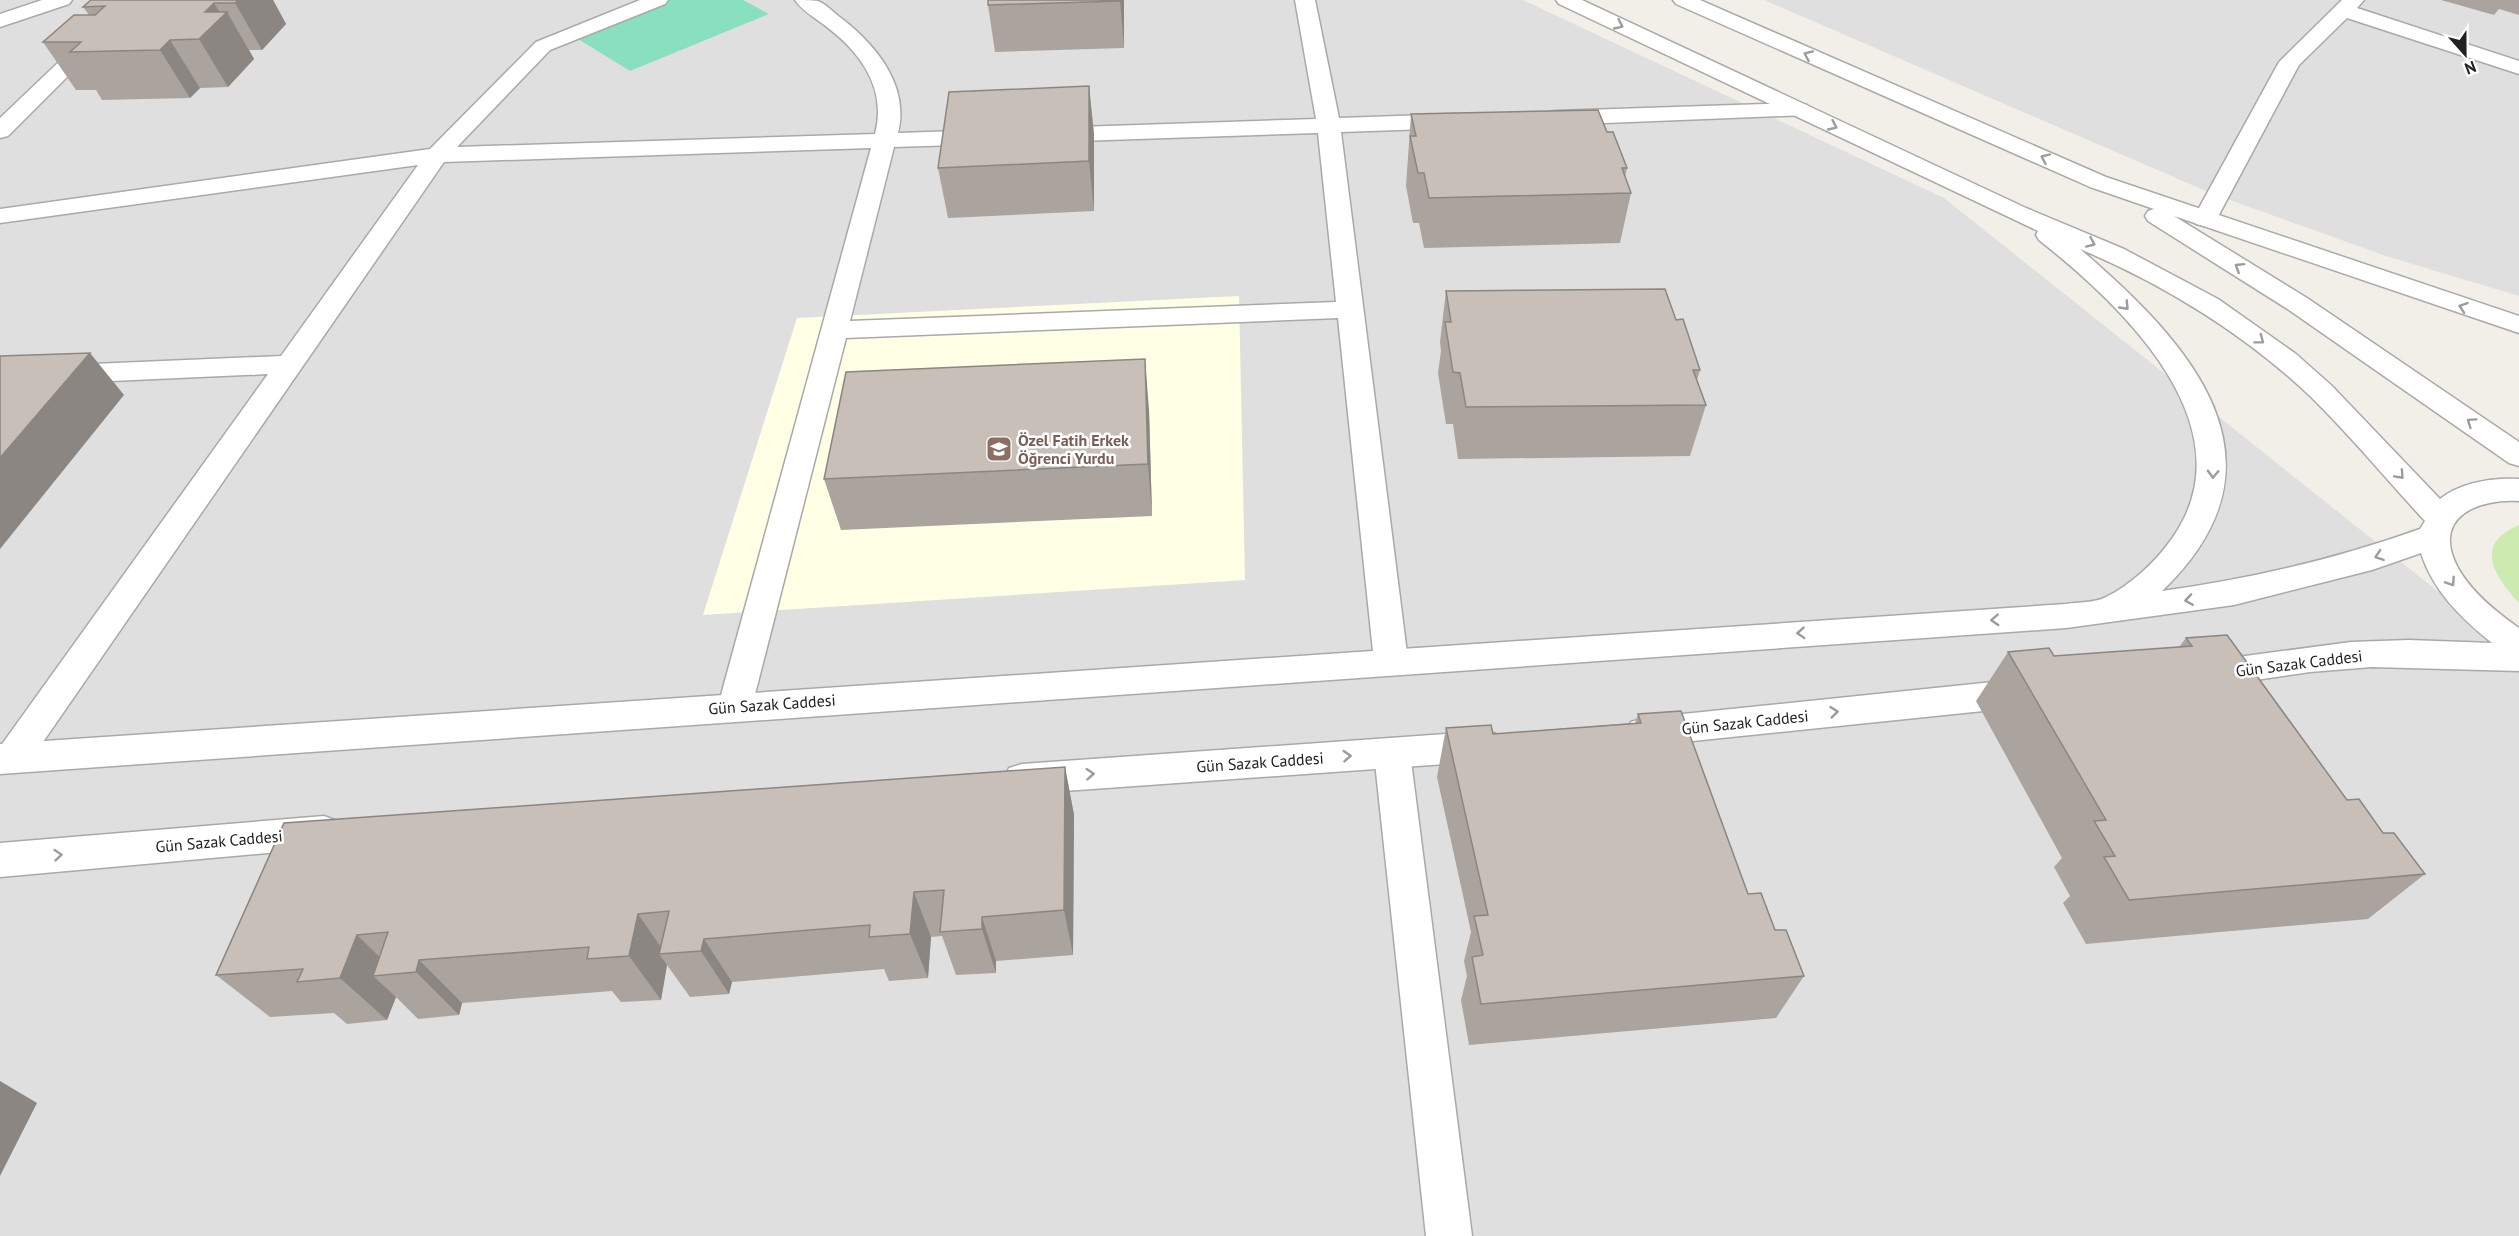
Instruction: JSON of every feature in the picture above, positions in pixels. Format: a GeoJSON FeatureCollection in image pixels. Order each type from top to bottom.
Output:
{"type":"FeatureCollection","features":[{"type":"Feature","properties":{"kind":"street"},"geometry":{"type":"LineString","coordinates":[[0,21],[62,0]]}},
{"type":"Feature","properties":{"kind":"street"},"geometry":{"type":"LineString","coordinates":[[6,759],[437,155],[543,46],[658,0]]}},
{"type":"Feature","properties":{"kind":"street"},"geometry":{"type":"LineString","coordinates":[[735,706],[885,140],[890,101],[878,66],[852,36],[805,0]]}},
{"type":"Feature","properties":{"kind":"street"},"geometry":{"type":"LineString","coordinates":[[1305,0],[1329,126],[1391,661]]}},
{"type":"Feature","properties":{"kind":"street"},"geometry":{"type":"LineString","coordinates":[[1566,0],[2017,213],[2134,263],[2209,305],[2248,332],[2321,391],[2437,527]]}},
{"type":"Feature","properties":{"kind":"street"},"geometry":{"type":"LineString","coordinates":[[1683,0],[2098,182],[2519,325]]}},
{"type":"Feature","properties":{"kind":"street"},"geometry":{"type":"LineString","coordinates":[[2205,219],[2290,62],[2349,5],[2519,68]]}},
{"type":"Feature","properties":{"kind":"street"},"geometry":{"type":"LineString","coordinates":[[0,131],[108,26]]}},
{"type":"Feature","properties":{"kind":"street"},"geometry":{"type":"LineString","coordinates":[[1529,119],[1799,110]]}},
{"type":"Feature","properties":{"kind":"street"},"geometry":{"type":"LineString","coordinates":[[0,216],[437,155],[1482,121]]}},
{"type":"Feature","properties":{"kind":"street"},"geometry":{"type":"LineString","coordinates":[[2098,182],[2298,304],[2519,456]]}},
{"type":"Feature","properties":{"kind":"street"},"geometry":{"type":"LineString","coordinates":[[2017,213],[2093,273],[2156,340],[2184,374],[2200,408],[2210,441],[2214,464],[2213,486],[2203,516],[2188,544],[2168,568],[2143,591],[2111,610]]}},
{"type":"Feature","properties":{"kind":"street"},"geometry":{"type":"LineString","coordinates":[[835,330],[1350,309]]}},
{"type":"Feature","properties":{"kind":"street"},"geometry":{"type":"LineString","coordinates":[[0,377],[290,364]]}},
{"type":"Feature","properties":{"kind":"street"},"geometry":{"type":"LineString","coordinates":[[2519,490],[2476,493],[2454,503],[2437,527],[2438,559],[2451,584],[2473,610],[2519,645]]}},
{"type":"Feature","properties":{"kind":"street","name":"Gün Sazak Caddesi"},"geometry":{"type":"LineString","coordinates":[[6,759],[735,706],[2066,616],[2234,593],[2305,577],[2372,558],[2437,527]]}},
{"type":"Feature","properties":{"kind":"street","name":"Gün Sazak Caddesi"},"geometry":{"type":"LineString","coordinates":[[2175,678],[2289,661],[2372,654],[2455,654],[2519,658]]}},
{"type":"Feature","properties":{"kind":"street","name":"Gün Sazak Caddesi"},"geometry":{"type":"LineString","coordinates":[[1614,735],[2055,690]]}},
{"type":"Feature","properties":{"kind":"street","name":"Gün Sazak Caddesi"},"geometry":{"type":"LineString","coordinates":[[988,781],[1519,744]]}},
{"type":"Feature","properties":{"kind":"street"},"geometry":{"type":"LineString","coordinates":[[1392,753],[1449,1236]]}},
{"type":"Feature","properties":{"kind":"street","name":"Gün Sazak Caddesi"},"geometry":{"type":"LineString","coordinates":[[0,860],[356,830]]}},
{"type":"Feature","properties":{"kind":"shaded area"},"geometry":{"type":"Polygon","coordinates":[[[0,0],[1523,0],[1944,198],[2519,656],[2519,1236],[0,1236],[0,0]]]}},
{"type":"Feature","properties":{"kind":"shaded area"},"geometry":{"type":"Polygon","coordinates":[[[1764,0],[2519,0],[2519,296],[2389,257],[2213,194],[1764,0]]]}},
{"type":"Feature","properties":{"kind":"shaded area","name":"Özel Fatih Erkek Öğrenci Yurdu"},"geometry":{"type":"Polygon","coordinates":[[[1239,296],[1245,580],[703,615],[797,318],[1239,296]]]}},
{"type":"Feature","properties":{"kind":"green space"},"geometry":{"type":"Polygon","coordinates":[[[658,0],[743,0],[769,14],[630,71],[570,34],[658,0]]]}},
{"type":"Feature","properties":{"kind":"green space"},"geometry":{"type":"Polygon","coordinates":[[[2519,525],[2519,603],[2496,571],[2492,561],[2492,551],[2496,541],[2519,525]]]}},
{"type":"Feature","properties":{"kind":"building"},"geometry":{"type":"Polygon","coordinates":[[[91,0],[238,0],[235,3],[214,3],[205,12],[227,12],[199,39],[170,40],[160,50],[70,52],[81,42],[43,42],[74,15],[95,15],[105,6],[83,7],[91,0]]]}},
{"type":"Feature","properties":{"kind":"building"},"geometry":{"type":"Polygon","coordinates":[[[988,0],[1120,0],[1120,1],[988,5],[988,0]]]}},
{"type":"Feature","properties":{"kind":"building"},"geometry":{"type":"Polygon","coordinates":[[[1089,86],[1089,161],[938,168],[949,92],[1089,86]]]}},
{"type":"Feature","properties":{"kind":"building"},"geometry":{"type":"Polygon","coordinates":[[[1598,110],[1607,132],[1613,132],[1627,168],[1622,168],[1631,193],[1429,198],[1424,173],[1418,173],[1410,136],[1416,136],[1411,114],[1598,110]]]}},
{"type":"Feature","properties":{"kind":"building"},"geometry":{"type":"Polygon","coordinates":[[[1665,289],[1676,320],[1683,319],[1700,370],[1693,370],[1706,405],[1466,407],[1460,373],[1453,372],[1445,322],[1451,322],[1446,291],[1665,289]]]}},
{"type":"Feature","properties":{"kind":"building"},"geometry":{"type":"Polygon","coordinates":[[[90,353],[0,458],[0,356],[90,353]]]}},
{"type":"Feature","properties":{"kind":"building"},"geometry":{"type":"Polygon","coordinates":[[[1145,359],[1148,464],[824,479],[846,372],[1145,359]]]}},
{"type":"Feature","properties":{"kind":"building"},"geometry":{"type":"Polygon","coordinates":[[[2227,635],[2347,800],[2359,799],[2383,833],[2394,833],[2425,874],[2129,900],[2104,857],[2115,856],[2094,821],[2106,820],[2008,652],[2049,648],[2054,656],[2192,646],[2186,638],[2227,635]]]}},
{"type":"Feature","properties":{"kind":"building"},"geometry":{"type":"Polygon","coordinates":[[[1681,711],[1748,894],[1761,893],[1775,930],[1786,930],[1804,976],[1481,1004],[1472,957],[1483,955],[1474,916],[1488,915],[1446,728],[1491,725],[1493,734],[1641,723],[1638,714],[1681,711]]]}},
{"type":"Feature","properties":{"kind":"building"},"geometry":{"type":"Polygon","coordinates":[[[1065,767],[1064,910],[982,917],[982,929],[940,932],[944,890],[914,892],[910,934],[869,937],[870,925],[704,939],[701,951],[659,954],[669,911],[638,914],[629,956],[587,959],[589,947],[419,960],[416,972],[373,976],[388,932],[357,935],[340,978],[297,982],[303,969],[216,975],[284,823],[1065,767]]]}},
{"type":"Feature","properties":{"kind":"place","name":"Özel Fatih Erkek Öğrenci Yurdu"},"geometry":{"type":"Point","coordinates":[999,449]}}]}
